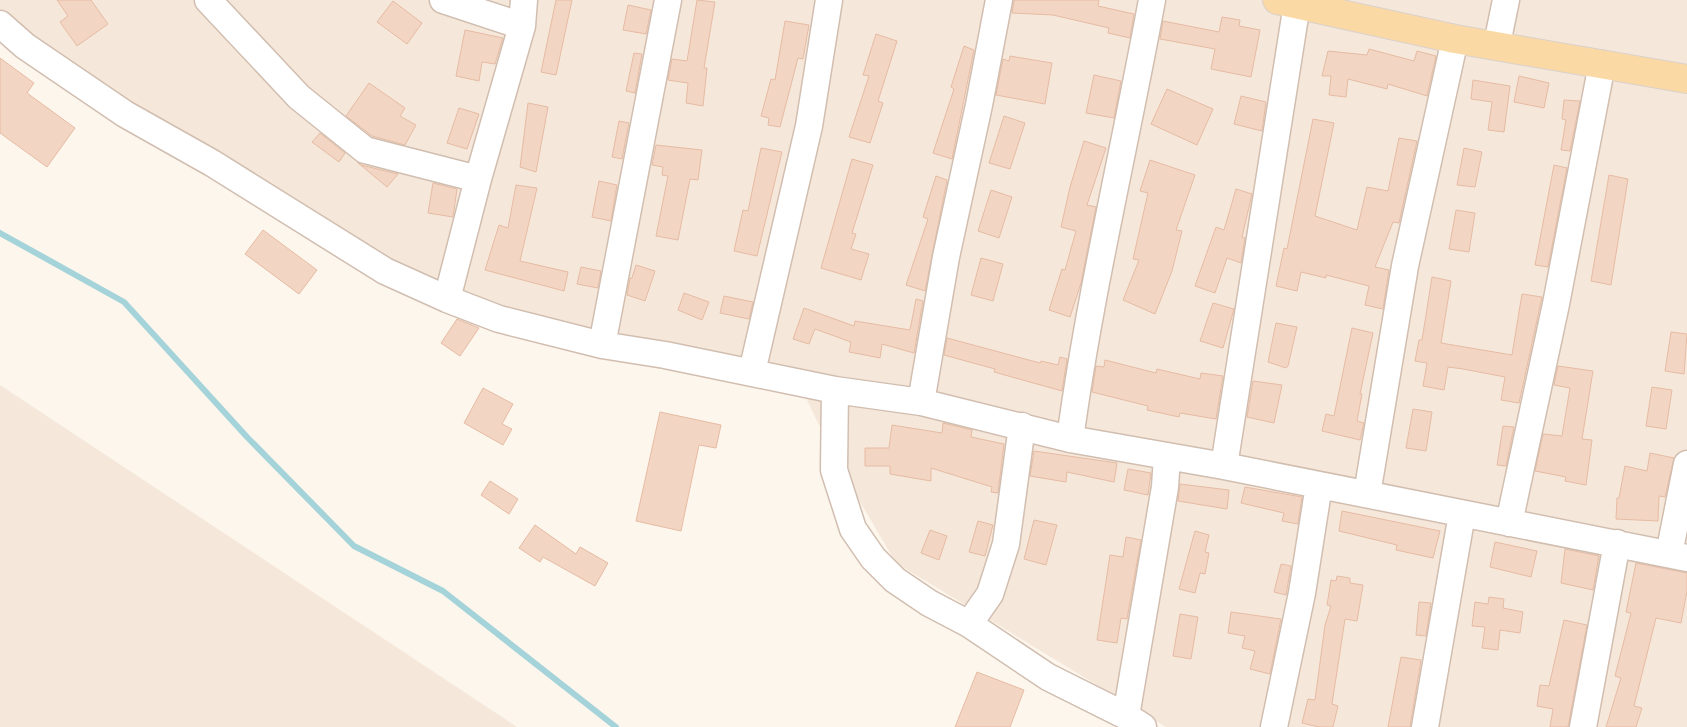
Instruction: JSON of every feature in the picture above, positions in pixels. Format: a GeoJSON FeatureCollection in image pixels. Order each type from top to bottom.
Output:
{"type":"FeatureCollection","features":[{"type":"Feature","properties":{"kind":"main road"},"geometry":{"type":"LineString","coordinates":[[1287,2],[1455,38],[1687,79]]}},
{"type":"Feature","properties":{"kind":"street"},"geometry":{"type":"LineString","coordinates":[[208,0],[299,97],[365,150],[413,164],[478,178]]}},
{"type":"Feature","properties":{"kind":"street"},"geometry":{"type":"LineString","coordinates":[[443,0],[522,26]]}},
{"type":"Feature","properties":{"kind":"street"},"geometry":{"type":"LineString","coordinates":[[447,299],[478,178],[522,26],[524,0]]}},
{"type":"Feature","properties":{"kind":"street"},"geometry":{"type":"LineString","coordinates":[[602,345],[668,0]]}},
{"type":"Feature","properties":{"kind":"street"},"geometry":{"type":"LineString","coordinates":[[752,372],[809,126],[830,0]]}},
{"type":"Feature","properties":{"kind":"street"},"geometry":{"type":"LineString","coordinates":[[921,402],[946,257],[979,105],[999,0]]}},
{"type":"Feature","properties":{"kind":"street"},"geometry":{"type":"LineString","coordinates":[[1070,439],[1096,278],[1128,130],[1152,0]]}},
{"type":"Feature","properties":{"kind":"street"},"geometry":{"type":"LineString","coordinates":[[1497,44],[1506,0]]}},
{"type":"Feature","properties":{"kind":"street"},"geometry":{"type":"LineString","coordinates":[[1224,466],[1287,2]]}},
{"type":"Feature","properties":{"kind":"street"},"geometry":{"type":"LineString","coordinates":[[0,24],[25,46],[125,114],[212,163],[385,271],[447,299],[499,319],[602,345],[752,372],[835,390],[921,402],[1070,439],[1224,466],[1678,556],[1687,464]]}},
{"type":"Feature","properties":{"kind":"street"},"geometry":{"type":"LineString","coordinates":[[1367,494],[1404,266],[1455,38]]}},
{"type":"Feature","properties":{"kind":"street"},"geometry":{"type":"LineString","coordinates":[[1509,523],[1556,304],[1602,64]]}},
{"type":"Feature","properties":{"kind":"street"},"geometry":{"type":"LineString","coordinates":[[835,390],[834,470],[853,529],[873,558],[895,580],[929,603],[969,624],[1048,677],[1135,721],[1165,487],[1167,456]]}},
{"type":"Feature","properties":{"kind":"street"},"geometry":{"type":"LineString","coordinates":[[969,624],[990,594],[1006,544],[1022,426]]}},
{"type":"Feature","properties":{"kind":"street"},"geometry":{"type":"LineString","coordinates":[[1274,727],[1302,593],[1319,485]]}},
{"type":"Feature","properties":{"kind":"street"},"geometry":{"type":"LineString","coordinates":[[1425,727],[1462,514]]}},
{"type":"Feature","properties":{"kind":"street"},"geometry":{"type":"LineString","coordinates":[[1583,727],[1617,543]]}},
{"type":"Feature","properties":{"kind":"shaded area"},"geometry":{"type":"Polygon","coordinates":[[[0,0],[1687,0],[1687,727],[1166,727],[896,563],[836,461],[799,383],[447,299],[0,29],[0,0]]]}},
{"type":"Feature","properties":{"kind":"shaded area"},"geometry":{"type":"Polygon","coordinates":[[[0,385],[517,727],[0,727],[0,385]]]}},
{"type":"Feature","properties":{"kind":"building"},"geometry":{"type":"Polygon","coordinates":[[[57,0],[91,0],[108,24],[77,46],[60,22],[68,16],[57,0]]]}},
{"type":"Feature","properties":{"kind":"building"},"geometry":{"type":"Polygon","coordinates":[[[556,0],[572,0],[556,75],[541,72],[556,0]]]}},
{"type":"Feature","properties":{"kind":"building"},"geometry":{"type":"Polygon","coordinates":[[[697,0],[715,2],[704,68],[707,68],[703,106],[686,103],[688,83],[668,80],[672,59],[687,61],[697,0]]]}},
{"type":"Feature","properties":{"kind":"building"},"geometry":{"type":"Polygon","coordinates":[[[1014,0],[1099,0],[1098,6],[1134,14],[1130,38],[1108,33],[1109,28],[1053,15],[1012,13],[1014,0]]]}},
{"type":"Feature","properties":{"kind":"building"},"geometry":{"type":"Polygon","coordinates":[[[393,1],[422,23],[407,44],[377,22],[393,1]]]}},
{"type":"Feature","properties":{"kind":"building"},"geometry":{"type":"Polygon","coordinates":[[[628,5],[651,10],[646,34],[623,30],[628,5]]]}},
{"type":"Feature","properties":{"kind":"building"},"geometry":{"type":"Polygon","coordinates":[[[1222,17],[1240,20],[1239,26],[1260,30],[1251,77],[1211,69],[1215,49],[1160,39],[1163,21],[1219,32],[1222,17]]]}},
{"type":"Feature","properties":{"kind":"building"},"geometry":{"type":"Polygon","coordinates":[[[785,21],[809,25],[803,59],[798,58],[780,127],[768,125],[769,118],[761,116],[771,79],[775,80],[785,21]]]}},
{"type":"Feature","properties":{"kind":"building"},"geometry":{"type":"Polygon","coordinates":[[[465,30],[503,38],[495,64],[482,62],[479,81],[456,76],[465,30]]]}},
{"type":"Feature","properties":{"kind":"building"},"geometry":{"type":"Polygon","coordinates":[[[876,34],[897,41],[878,101],[883,103],[870,143],[849,137],[869,76],[863,75],[876,34]]]}},
{"type":"Feature","properties":{"kind":"building"},"geometry":{"type":"Polygon","coordinates":[[[964,46],[974,50],[952,159],[933,153],[954,89],[951,87],[964,46]]]}},
{"type":"Feature","properties":{"kind":"building"},"geometry":{"type":"Polygon","coordinates":[[[1369,49],[1414,61],[1417,51],[1436,56],[1427,96],[1388,84],[1387,89],[1348,79],[1346,97],[1329,95],[1331,76],[1322,76],[1328,51],[1367,55],[1369,49]]]}},
{"type":"Feature","properties":{"kind":"building"},"geometry":{"type":"Polygon","coordinates":[[[634,53],[642,54],[635,93],[626,91],[634,53]]]}},
{"type":"Feature","properties":{"kind":"building"},"geometry":{"type":"Polygon","coordinates":[[[1010,56],[1052,63],[1045,104],[996,95],[1003,59],[1009,61],[1010,56]]]}},
{"type":"Feature","properties":{"kind":"building"},"geometry":{"type":"Polygon","coordinates":[[[0,58],[34,83],[27,93],[75,128],[47,167],[0,133],[0,58]]]}},
{"type":"Feature","properties":{"kind":"building"},"geometry":{"type":"Polygon","coordinates":[[[1094,75],[1121,81],[1114,118],[1086,113],[1094,75]]]}},
{"type":"Feature","properties":{"kind":"building"},"geometry":{"type":"Polygon","coordinates":[[[1519,76],[1549,83],[1544,108],[1514,102],[1519,76]]]}},
{"type":"Feature","properties":{"kind":"building"},"geometry":{"type":"Polygon","coordinates":[[[1473,80],[1510,86],[1504,132],[1488,130],[1492,102],[1471,99],[1473,80]]]}},
{"type":"Feature","properties":{"kind":"building"},"geometry":{"type":"Polygon","coordinates":[[[369,83],[405,108],[400,116],[416,125],[405,145],[372,136],[346,116],[369,83]]]}},
{"type":"Feature","properties":{"kind":"building"},"geometry":{"type":"Polygon","coordinates":[[[1167,89],[1213,109],[1197,145],[1151,124],[1167,89]]]}},
{"type":"Feature","properties":{"kind":"building"},"geometry":{"type":"Polygon","coordinates":[[[1241,96],[1266,102],[1262,131],[1234,124],[1241,96]]]}},
{"type":"Feature","properties":{"kind":"building"},"geometry":{"type":"Polygon","coordinates":[[[1564,100],[1580,101],[1570,151],[1561,150],[1566,120],[1562,119],[1564,100]]]}},
{"type":"Feature","properties":{"kind":"building"},"geometry":{"type":"Polygon","coordinates":[[[528,103],[548,107],[536,172],[520,167],[528,103]]]}},
{"type":"Feature","properties":{"kind":"building"},"geometry":{"type":"Polygon","coordinates":[[[459,108],[479,114],[467,149],[447,143],[459,108]]]}},
{"type":"Feature","properties":{"kind":"building"},"geometry":{"type":"Polygon","coordinates":[[[1004,116],[1025,123],[1010,169],[989,163],[1004,116]]]}},
{"type":"Feature","properties":{"kind":"building"},"geometry":{"type":"Polygon","coordinates":[[[1313,119],[1334,123],[1315,216],[1357,230],[1367,187],[1388,191],[1399,138],[1417,141],[1399,223],[1393,222],[1375,267],[1389,270],[1383,309],[1365,305],[1369,286],[1326,275],[1326,278],[1301,272],[1297,291],[1276,286],[1284,248],[1287,249],[1313,119]]]}},
{"type":"Feature","properties":{"kind":"building"},"geometry":{"type":"Polygon","coordinates":[[[619,121],[629,123],[622,159],[612,157],[619,121]]]}},
{"type":"Feature","properties":{"kind":"building"},"geometry":{"type":"Polygon","coordinates":[[[320,133],[345,153],[339,162],[312,142],[320,133]]]}},
{"type":"Feature","properties":{"kind":"building"},"geometry":{"type":"Polygon","coordinates":[[[1084,141],[1106,148],[1087,205],[1096,207],[1081,283],[1070,317],[1049,310],[1062,269],[1065,270],[1076,231],[1061,227],[1070,187],[1084,141]]]}},
{"type":"Feature","properties":{"kind":"building"},"geometry":{"type":"Polygon","coordinates":[[[656,145],[702,150],[698,180],[690,179],[678,240],[656,236],[668,176],[662,175],[663,167],[652,165],[656,145]]]}},
{"type":"Feature","properties":{"kind":"building"},"geometry":{"type":"Polygon","coordinates":[[[761,148],[782,152],[757,256],[734,251],[743,210],[748,211],[761,148]]]}},
{"type":"Feature","properties":{"kind":"building"},"geometry":{"type":"Polygon","coordinates":[[[1464,148],[1482,152],[1475,187],[1457,185],[1464,148]]]}},
{"type":"Feature","properties":{"kind":"building"},"geometry":{"type":"Polygon","coordinates":[[[852,159],[873,165],[852,233],[856,234],[851,249],[869,254],[861,280],[821,268],[852,159]]]}},
{"type":"Feature","properties":{"kind":"building"},"geometry":{"type":"Polygon","coordinates":[[[1150,160],[1195,175],[1176,230],[1182,231],[1172,271],[1155,314],[1123,300],[1139,260],[1133,259],[1148,193],[1140,191],[1150,160]]]}},
{"type":"Feature","properties":{"kind":"building"},"geometry":{"type":"Polygon","coordinates":[[[357,162],[361,165],[398,174],[387,187],[357,162]]]}},
{"type":"Feature","properties":{"kind":"building"},"geometry":{"type":"Polygon","coordinates":[[[1554,165],[1567,168],[1548,267],[1535,265],[1554,165]]]}},
{"type":"Feature","properties":{"kind":"building"},"geometry":{"type":"Polygon","coordinates":[[[1609,175],[1628,179],[1611,285],[1591,281],[1609,175]]]}},
{"type":"Feature","properties":{"kind":"building"},"geometry":{"type":"Polygon","coordinates":[[[936,176],[947,180],[925,291],[906,285],[928,219],[923,217],[936,176]]]}},
{"type":"Feature","properties":{"kind":"building"},"geometry":{"type":"Polygon","coordinates":[[[599,181],[617,185],[611,221],[592,217],[599,181]]]}},
{"type":"Feature","properties":{"kind":"building"},"geometry":{"type":"Polygon","coordinates":[[[433,183],[457,189],[453,217],[428,213],[433,183]]]}},
{"type":"Feature","properties":{"kind":"building"},"geometry":{"type":"Polygon","coordinates":[[[516,185],[537,188],[520,261],[568,272],[564,291],[485,270],[499,225],[508,228],[516,185]]]}},
{"type":"Feature","properties":{"kind":"building"},"geometry":{"type":"Polygon","coordinates":[[[1236,189],[1252,194],[1242,237],[1245,238],[1241,263],[1227,258],[1215,293],[1195,286],[1216,227],[1224,230],[1236,189]]]}},
{"type":"Feature","properties":{"kind":"building"},"geometry":{"type":"Polygon","coordinates":[[[991,190],[1012,197],[999,238],[978,231],[991,190]]]}},
{"type":"Feature","properties":{"kind":"building"},"geometry":{"type":"Polygon","coordinates":[[[1456,210],[1475,213],[1469,252],[1449,249],[1456,210]]]}},
{"type":"Feature","properties":{"kind":"building"},"geometry":{"type":"Polygon","coordinates":[[[263,230],[317,270],[299,294],[245,254],[263,230]]]}},
{"type":"Feature","properties":{"kind":"building"},"geometry":{"type":"Polygon","coordinates":[[[981,258],[1003,264],[993,301],[971,295],[981,258]]]}},
{"type":"Feature","properties":{"kind":"building"},"geometry":{"type":"Polygon","coordinates":[[[636,265],[655,271],[645,301],[627,295],[630,278],[632,278],[636,265]]]}},
{"type":"Feature","properties":{"kind":"building"},"geometry":{"type":"Polygon","coordinates":[[[581,267],[601,271],[598,288],[577,284],[581,267]]]}},
{"type":"Feature","properties":{"kind":"building"},"geometry":{"type":"Polygon","coordinates":[[[1432,277],[1451,281],[1441,343],[1512,355],[1522,294],[1542,297],[1519,403],[1501,400],[1505,377],[1463,369],[1448,367],[1444,390],[1423,386],[1427,363],[1415,361],[1419,340],[1422,340],[1432,277]]]}},
{"type":"Feature","properties":{"kind":"building"},"geometry":{"type":"Polygon","coordinates":[[[684,293],[709,302],[702,320],[678,310],[684,293]]]}},
{"type":"Feature","properties":{"kind":"building"},"geometry":{"type":"Polygon","coordinates":[[[724,296],[753,302],[749,319],[720,313],[724,296]]]}},
{"type":"Feature","properties":{"kind":"building"},"geometry":{"type":"Polygon","coordinates":[[[916,299],[923,301],[914,353],[882,344],[880,358],[849,352],[851,342],[815,329],[809,344],[793,339],[804,308],[854,326],[855,321],[910,330],[916,299]]]}},
{"type":"Feature","properties":{"kind":"building"},"geometry":{"type":"Polygon","coordinates":[[[1213,303],[1234,309],[1223,348],[1200,341],[1213,303]]]}},
{"type":"Feature","properties":{"kind":"building"},"geometry":{"type":"Polygon","coordinates":[[[457,319],[479,328],[460,356],[441,343],[457,319]]]}},
{"type":"Feature","properties":{"kind":"building"},"geometry":{"type":"Polygon","coordinates":[[[1276,323],[1297,327],[1286,368],[1268,362],[1276,323]]]}},
{"type":"Feature","properties":{"kind":"building"},"geometry":{"type":"Polygon","coordinates":[[[1352,328],[1373,333],[1360,394],[1362,394],[1357,421],[1364,423],[1360,440],[1322,431],[1326,414],[1334,416],[1352,328]]]}},
{"type":"Feature","properties":{"kind":"building"},"geometry":{"type":"Polygon","coordinates":[[[1671,332],[1687,334],[1684,374],[1665,371],[1671,332]]]}},
{"type":"Feature","properties":{"kind":"building"},"geometry":{"type":"Polygon","coordinates":[[[947,338],[1040,363],[1041,361],[1058,365],[1060,357],[1067,359],[1062,391],[994,372],[995,369],[944,355],[947,338]]]}},
{"type":"Feature","properties":{"kind":"building"},"geometry":{"type":"Polygon","coordinates":[[[1105,360],[1156,373],[1157,369],[1200,379],[1201,373],[1223,376],[1216,419],[1180,413],[1179,417],[1147,410],[1148,406],[1092,392],[1096,366],[1104,367],[1105,360]]]}},
{"type":"Feature","properties":{"kind":"building"},"geometry":{"type":"Polygon","coordinates":[[[1558,366],[1593,371],[1582,439],[1592,440],[1586,485],[1565,481],[1566,477],[1535,471],[1543,434],[1562,436],[1570,388],[1554,385],[1558,366]]]}},
{"type":"Feature","properties":{"kind":"building"},"geometry":{"type":"Polygon","coordinates":[[[1253,381],[1282,385],[1274,423],[1247,417],[1253,381]]]}},
{"type":"Feature","properties":{"kind":"building"},"geometry":{"type":"Polygon","coordinates":[[[1652,387],[1672,390],[1666,429],[1646,426],[1652,387]]]}},
{"type":"Feature","properties":{"kind":"building"},"geometry":{"type":"Polygon","coordinates":[[[483,388],[513,404],[502,424],[512,429],[503,445],[464,423],[483,388]]]}},
{"type":"Feature","properties":{"kind":"building"},"geometry":{"type":"Polygon","coordinates":[[[1413,409],[1432,412],[1426,451],[1406,448],[1413,409]]]}},
{"type":"Feature","properties":{"kind":"building"},"geometry":{"type":"Polygon","coordinates":[[[660,412],[721,425],[716,448],[699,445],[681,531],[636,521],[660,412]]]}},
{"type":"Feature","properties":{"kind":"building"},"geometry":{"type":"Polygon","coordinates":[[[943,423],[972,430],[971,437],[1004,444],[998,493],[991,492],[992,487],[931,468],[931,481],[890,474],[890,466],[865,466],[865,448],[889,448],[892,425],[942,433],[943,423]]]}},
{"type":"Feature","properties":{"kind":"building"},"geometry":{"type":"Polygon","coordinates":[[[1503,426],[1514,427],[1506,466],[1497,465],[1503,426]]]}},
{"type":"Feature","properties":{"kind":"building"},"geometry":{"type":"Polygon","coordinates":[[[1034,451],[1117,463],[1114,482],[1067,472],[1066,482],[1030,476],[1034,451]]]}},
{"type":"Feature","properties":{"kind":"building"},"geometry":{"type":"Polygon","coordinates":[[[1650,453],[1674,458],[1665,497],[1659,496],[1658,521],[1616,519],[1617,498],[1619,498],[1625,466],[1647,471],[1650,453]]]}},
{"type":"Feature","properties":{"kind":"building"},"geometry":{"type":"Polygon","coordinates":[[[1128,469],[1151,473],[1148,495],[1124,490],[1128,469]]]}},
{"type":"Feature","properties":{"kind":"building"},"geometry":{"type":"Polygon","coordinates":[[[490,481],[518,499],[509,514],[481,495],[490,481]]]}},
{"type":"Feature","properties":{"kind":"building"},"geometry":{"type":"Polygon","coordinates":[[[1180,484],[1229,490],[1227,509],[1178,501],[1180,484]]]}},
{"type":"Feature","properties":{"kind":"building"},"geometry":{"type":"Polygon","coordinates":[[[1245,487],[1302,497],[1298,524],[1282,521],[1284,513],[1241,503],[1245,487]]]}},
{"type":"Feature","properties":{"kind":"building"},"geometry":{"type":"Polygon","coordinates":[[[1342,511],[1440,531],[1433,558],[1396,550],[1397,545],[1339,531],[1342,511]]]}},
{"type":"Feature","properties":{"kind":"building"},"geometry":{"type":"Polygon","coordinates":[[[1034,520],[1057,525],[1046,565],[1024,559],[1034,520]]]}},
{"type":"Feature","properties":{"kind":"building"},"geometry":{"type":"Polygon","coordinates":[[[978,521],[993,525],[985,556],[969,552],[978,521]]]}},
{"type":"Feature","properties":{"kind":"building"},"geometry":{"type":"Polygon","coordinates":[[[535,525],[576,554],[580,547],[608,563],[595,586],[543,557],[540,562],[519,548],[535,525]]]}},
{"type":"Feature","properties":{"kind":"building"},"geometry":{"type":"Polygon","coordinates":[[[930,530],[947,536],[939,560],[921,553],[930,530]]]}},
{"type":"Feature","properties":{"kind":"building"},"geometry":{"type":"Polygon","coordinates":[[[1195,531],[1209,535],[1205,552],[1209,553],[1205,574],[1200,573],[1195,593],[1179,589],[1195,531]]]}},
{"type":"Feature","properties":{"kind":"building"},"geometry":{"type":"Polygon","coordinates":[[[1126,537],[1141,540],[1127,619],[1121,618],[1117,643],[1097,640],[1110,555],[1123,557],[1126,537]]]}},
{"type":"Feature","properties":{"kind":"building"},"geometry":{"type":"Polygon","coordinates":[[[1495,542],[1537,551],[1531,577],[1490,567],[1495,542]]]}},
{"type":"Feature","properties":{"kind":"building"},"geometry":{"type":"Polygon","coordinates":[[[1565,549],[1599,556],[1593,590],[1561,583],[1565,549]]]}},
{"type":"Feature","properties":{"kind":"building"},"geometry":{"type":"Polygon","coordinates":[[[1636,563],[1687,573],[1687,591],[1681,623],[1656,618],[1634,706],[1642,708],[1636,727],[1606,727],[1621,678],[1615,676],[1631,613],[1626,612],[1636,563]]]}},
{"type":"Feature","properties":{"kind":"building"},"geometry":{"type":"Polygon","coordinates":[[[1281,564],[1291,566],[1286,595],[1274,592],[1281,564]]]}},
{"type":"Feature","properties":{"kind":"building"},"geometry":{"type":"Polygon","coordinates":[[[1337,576],[1350,578],[1350,583],[1363,585],[1357,621],[1345,619],[1332,704],[1338,706],[1333,727],[1319,727],[1302,723],[1308,699],[1315,700],[1325,625],[1331,606],[1327,605],[1331,580],[1336,581],[1337,576]]]}},
{"type":"Feature","properties":{"kind":"building"},"geometry":{"type":"Polygon","coordinates":[[[1489,597],[1504,599],[1503,608],[1523,612],[1520,633],[1500,630],[1498,650],[1482,648],[1485,627],[1472,626],[1475,602],[1488,604],[1489,597]]]}},
{"type":"Feature","properties":{"kind":"building"},"geometry":{"type":"Polygon","coordinates":[[[1419,602],[1431,603],[1426,636],[1416,635],[1419,602]]]}},
{"type":"Feature","properties":{"kind":"building"},"geometry":{"type":"Polygon","coordinates":[[[1231,612],[1281,619],[1270,674],[1250,669],[1255,651],[1242,648],[1245,636],[1228,633],[1231,612]]]}},
{"type":"Feature","properties":{"kind":"building"},"geometry":{"type":"Polygon","coordinates":[[[1180,614],[1198,617],[1191,659],[1173,656],[1180,614]]]}},
{"type":"Feature","properties":{"kind":"building"},"geometry":{"type":"Polygon","coordinates":[[[1564,620],[1587,625],[1568,727],[1550,727],[1553,709],[1537,706],[1540,685],[1549,686],[1564,620]]]}},
{"type":"Feature","properties":{"kind":"building"},"geometry":{"type":"Polygon","coordinates":[[[1401,657],[1421,660],[1410,727],[1388,727],[1401,657]]]}},
{"type":"Feature","properties":{"kind":"building"},"geometry":{"type":"Polygon","coordinates":[[[977,672],[1024,690],[1010,727],[955,727],[977,672]]]}},
{"type":"Feature","properties":{"kind":"waterway"},"geometry":{"type":"LineString","coordinates":[[0,233],[124,302],[247,437],[354,546],[443,591],[616,727]]}}]}
